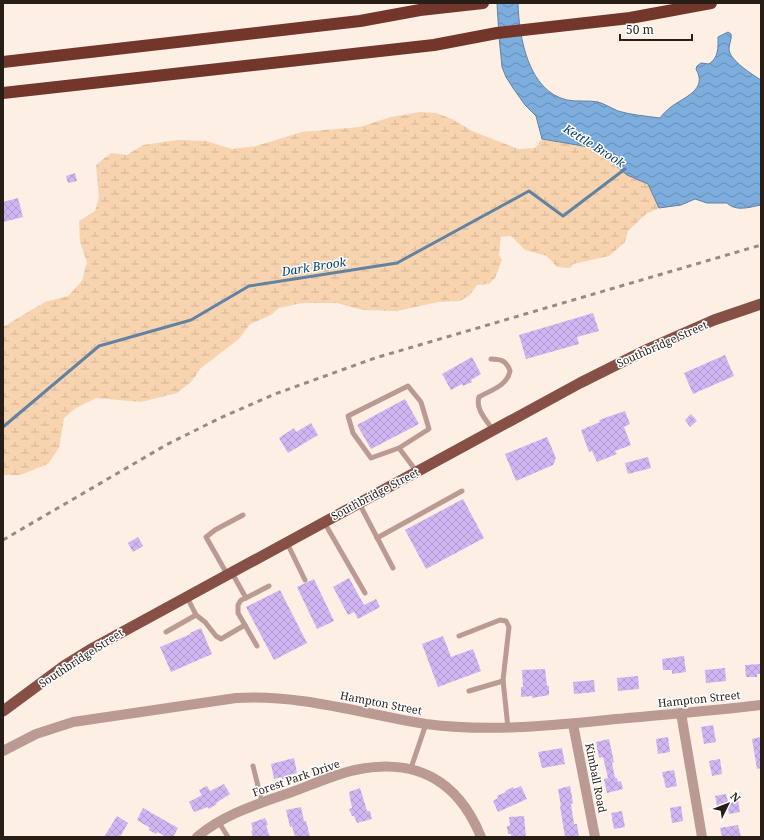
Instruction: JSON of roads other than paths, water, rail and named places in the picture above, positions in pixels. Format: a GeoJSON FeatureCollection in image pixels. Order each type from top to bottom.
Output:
{"type":"FeatureCollection","features":[{"type":"Feature","properties":{"kind":"highway"},"geometry":{"type":"LineString","coordinates":[[3,62],[360,21],[420,10],[483,3]]}},
{"type":"Feature","properties":{"kind":"highway"},"geometry":{"type":"LineString","coordinates":[[3,93],[434,45],[497,33],[630,18],[711,3]]}},
{"type":"Feature","properties":{"kind":"main road","name":"Southbridge Street"},"geometry":{"type":"LineString","coordinates":[[3,712],[64,666],[92,648],[580,383],[648,349],[714,320],[761,304]]}},
{"type":"Feature","properties":{"kind":"street","name":"Hampton Street"},"geometry":{"type":"LineString","coordinates":[[3,751],[36,734],[73,722],[236,698],[261,697],[291,699],[426,724],[461,728],[508,728],[572,724],[761,705]]}},
{"type":"Feature","properties":{"kind":"street"},"geometry":{"type":"LineString","coordinates":[[681,713],[702,837]]}},
{"type":"Feature","properties":{"kind":"street","name":"Kimball Road"},"geometry":{"type":"LineString","coordinates":[[572,724],[595,837]]}},
{"type":"Feature","properties":{"kind":"street","name":"Forest Park Drive"},"geometry":{"type":"LineString","coordinates":[[197,837],[218,821],[262,802],[354,770],[382,766],[411,768],[430,776],[451,791],[468,812],[481,837]]}},
{"type":"Feature","properties":{"kind":"lane"},"geometry":{"type":"LineString","coordinates":[[491,359],[498,359],[504,362],[510,371],[509,377],[504,384],[478,397],[477,401],[479,409],[493,430]]}},
{"type":"Feature","properties":{"kind":"lane"},"geometry":{"type":"LineString","coordinates":[[408,386],[422,402],[429,429],[398,448],[371,458],[353,433],[348,416],[408,386]]}},
{"type":"Feature","properties":{"kind":"lane"},"geometry":{"type":"LineString","coordinates":[[398,448],[417,472]]}},
{"type":"Feature","properties":{"kind":"lane"},"geometry":{"type":"LineString","coordinates":[[377,538],[462,491]]}},
{"type":"Feature","properties":{"kind":"lane"},"geometry":{"type":"LineString","coordinates":[[359,503],[393,568]]}},
{"type":"Feature","properties":{"kind":"lane"},"geometry":{"type":"LineString","coordinates":[[243,515],[215,530],[206,537],[246,598]]}},
{"type":"Feature","properties":{"kind":"lane"},"geometry":{"type":"LineString","coordinates":[[324,522],[365,594]]}},
{"type":"Feature","properties":{"kind":"lane"},"geometry":{"type":"LineString","coordinates":[[286,542],[305,580]]}},
{"type":"Feature","properties":{"kind":"lane"},"geometry":{"type":"LineString","coordinates":[[257,646],[238,613],[238,605],[241,600],[269,586]]}},
{"type":"Feature","properties":{"kind":"lane"},"geometry":{"type":"LineString","coordinates":[[187,596],[196,615],[205,622],[216,636],[221,639],[245,626]]}},
{"type":"Feature","properties":{"kind":"lane"},"geometry":{"type":"LineString","coordinates":[[166,632],[196,615]]}},
{"type":"Feature","properties":{"kind":"lane"},"geometry":{"type":"LineString","coordinates":[[459,636],[500,620],[506,621],[509,627],[503,681],[508,728]]}},
{"type":"Feature","properties":{"kind":"lane"},"geometry":{"type":"LineString","coordinates":[[470,691],[503,681]]}},
{"type":"Feature","properties":{"kind":"lane"},"geometry":{"type":"LineString","coordinates":[[411,768],[426,724]]}},
{"type":"Feature","properties":{"kind":"lane"},"geometry":{"type":"LineString","coordinates":[[253,766],[262,802]]}},
{"type":"Feature","properties":{"kind":"lane"},"geometry":{"type":"LineString","coordinates":[[218,821],[228,837]]}},
{"type":"Feature","properties":{"kind":"water","name":"Kettle Brook"},"geometry":{"type":"Polygon","coordinates":[[[497,3],[518,3],[521,31],[528,61],[543,86],[554,95],[567,100],[598,102],[628,114],[660,118],[670,108],[697,88],[699,76],[696,69],[697,66],[701,63],[709,64],[715,58],[717,52],[718,37],[728,32],[731,34],[729,49],[733,58],[742,67],[761,80],[761,205],[748,208],[739,208],[731,206],[727,203],[707,203],[695,199],[681,205],[659,208],[648,184],[627,175],[595,148],[542,139],[536,116],[525,105],[513,88],[502,67],[497,3]]]}},
{"type":"Feature","properties":{"kind":"waterway","name":"Dark Brook"},"geometry":{"type":"LineString","coordinates":[[3,427],[99,346],[191,320],[249,286],[397,263],[529,191],[563,216],[625,169]]}},
{"type":"Feature","properties":{"kind":"railway"},"geometry":{"type":"LineString","coordinates":[[3,540],[166,445],[220,418],[275,394],[375,358],[761,245]]}}]}
